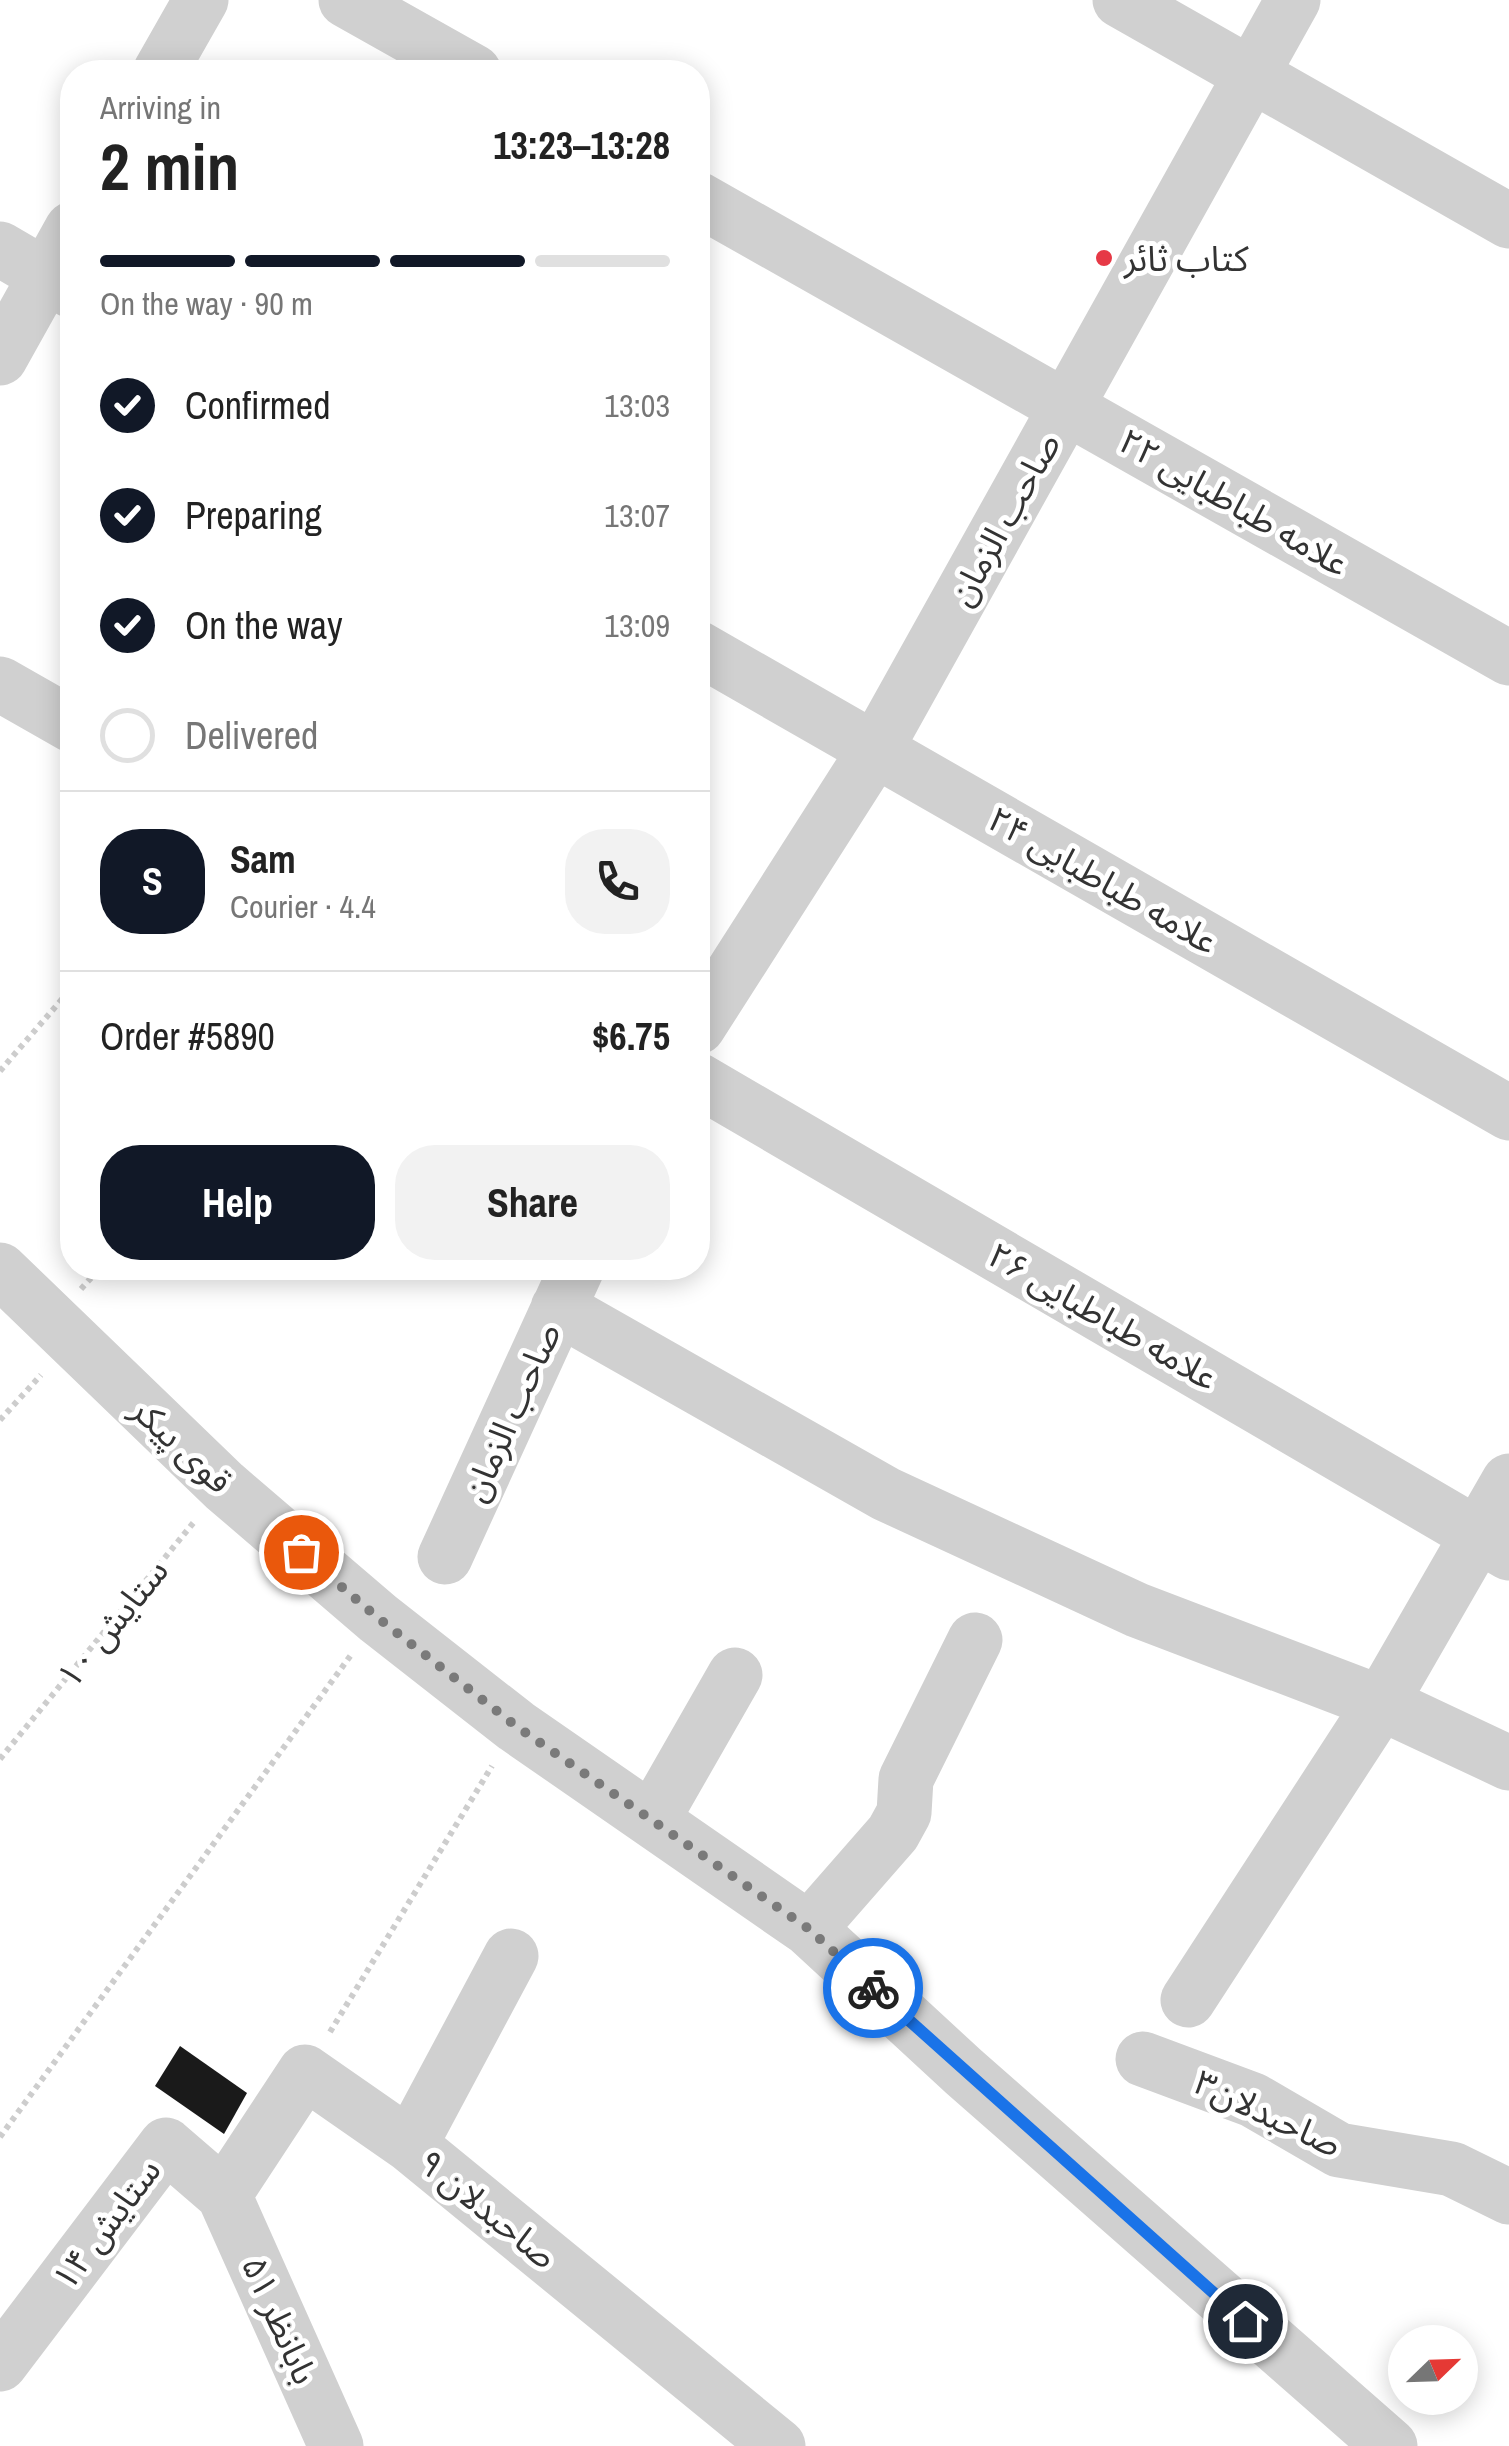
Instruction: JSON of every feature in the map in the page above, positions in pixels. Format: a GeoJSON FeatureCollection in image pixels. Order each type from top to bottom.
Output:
{"type":"FeatureCollection","features":[{"type":"Feature","properties":{"kind":"street"},"geometry":{"type":"LineString","coordinates":[[167,60],[201,0]]}},
{"type":"Feature","properties":{"kind":"street"},"geometry":{"type":"LineString","coordinates":[[346,0],[453,60]]}},
{"type":"Feature","properties":{"kind":"street"},"geometry":{"type":"LineString","coordinates":[[1120,0],[1509,221]]}},
{"type":"Feature","properties":{"kind":"street","name":"صاحب الزمان"},"geometry":{"type":"LineString","coordinates":[[710,1008],[876,750],[1293,0]]}},
{"type":"Feature","properties":{"kind":"street","name":"علامه طباطبایی ۲۲"},"geometry":{"type":"LineString","coordinates":[[710,206],[1509,658]]}},
{"type":"Feature","properties":{"kind":"street"},"geometry":{"type":"LineString","coordinates":[[0,249],[59,283],[0,358]]}},
{"type":"Feature","properties":{"kind":"street","name":"علامه طباطبایی ۲۴"},"geometry":{"type":"LineString","coordinates":[[710,655],[1509,1113]]}},
{"type":"Feature","properties":{"kind":"street"},"geometry":{"type":"LineString","coordinates":[[0,684],[60,718]]}},
{"type":"Feature","properties":{"kind":"street","name":"علامه طباطبایی ۲۶"},"geometry":{"type":"LineString","coordinates":[[710,1087],[1493,1544]]}},
{"type":"Feature","properties":{"kind":"street","name":"قوی پیکر"},"geometry":{"type":"LineString","coordinates":[[0,1270],[224,1486],[378,1618],[516,1726],[809,1929],[993,2098],[1390,2446]]}},
{"type":"Feature","properties":{"kind":"street"},"geometry":{"type":"LineString","coordinates":[[568,1288],[886,1494],[1137,1610],[1381,1703],[1509,1763]]}},
{"type":"Feature","properties":{"kind":"street","name":"صاحب الزمان"},"geometry":{"type":"LineString","coordinates":[[445,1557],[568,1288]]}},
{"type":"Feature","properties":{"kind":"street"},"geometry":{"type":"LineString","coordinates":[[1188,2000],[1381,1703],[1493,1544],[1509,1481]]}},
{"type":"Feature","properties":{"kind":"street"},"geometry":{"type":"LineString","coordinates":[[809,1929],[904,1814],[906,1780],[975,1640]]}},
{"type":"Feature","properties":{"kind":"street"},"geometry":{"type":"LineString","coordinates":[[652,1820],[734,1675]]}},
{"type":"Feature","properties":{"kind":"street"},"geometry":{"type":"LineString","coordinates":[[410,2145],[511,1956]]}},
{"type":"Feature","properties":{"kind":"street","name":"صاحبدلان۳"},"geometry":{"type":"LineString","coordinates":[[1142,2058],[1253,2100],[1339,2150],[1452,2169],[1509,2196]]}},
{"type":"Feature","properties":{"kind":"street"},"geometry":{"type":"LineString","coordinates":[[224,2195],[306,2072]]}},
{"type":"Feature","properties":{"kind":"street","name":"صاحبدلان ۹"},"geometry":{"type":"LineString","coordinates":[[306,2072],[410,2145],[778,2446]]}},
{"type":"Feature","properties":{"kind":"street","name":"ستایش ۱۴"},"geometry":{"type":"LineString","coordinates":[[0,2364],[166,2144],[224,2195]]}},
{"type":"Feature","properties":{"kind":"street","name":"بابانظر ۵۱"},"geometry":{"type":"LineString","coordinates":[[224,2195],[336,2446]]}},
{"type":"Feature","properties":{"kind":"path"},"geometry":{"type":"LineString","coordinates":[[0,1072],[60,1002]]}},
{"type":"Feature","properties":{"kind":"path"},"geometry":{"type":"LineString","coordinates":[[0,1420],[72,1340]]}},
{"type":"Feature","properties":{"kind":"path","name":"ستایش ۱۰"},"geometry":{"type":"LineString","coordinates":[[0,1759],[224,1486]]}},
{"type":"Feature","properties":{"kind":"path"},"geometry":{"type":"LineString","coordinates":[[0,2137],[378,1618]]}},
{"type":"Feature","properties":{"kind":"path"},"geometry":{"type":"LineString","coordinates":[[306,2072],[516,1726]]}},
{"type":"Feature","properties":{"kind":"building"},"geometry":{"type":"Polygon","coordinates":[[[180,2046],[247,2093],[224,2134],[155,2086],[180,2046]]]}},
{"type":"Feature","properties":{"kind":"way so far"},"geometry":{"type":"LineString","coordinates":[[301,1552],[516,1726],[809,1929],[873,1988]]}},
{"type":"Feature","properties":{"kind":"place","name":"کتاب ثائر"},"geometry":{"type":"Point","coordinates":[1104,258]}},
{"type":"Feature","properties":{"kind":"route"},"geometry":{"type":"LineString","coordinates":[[873,1988],[1245,2321]]}}]}
